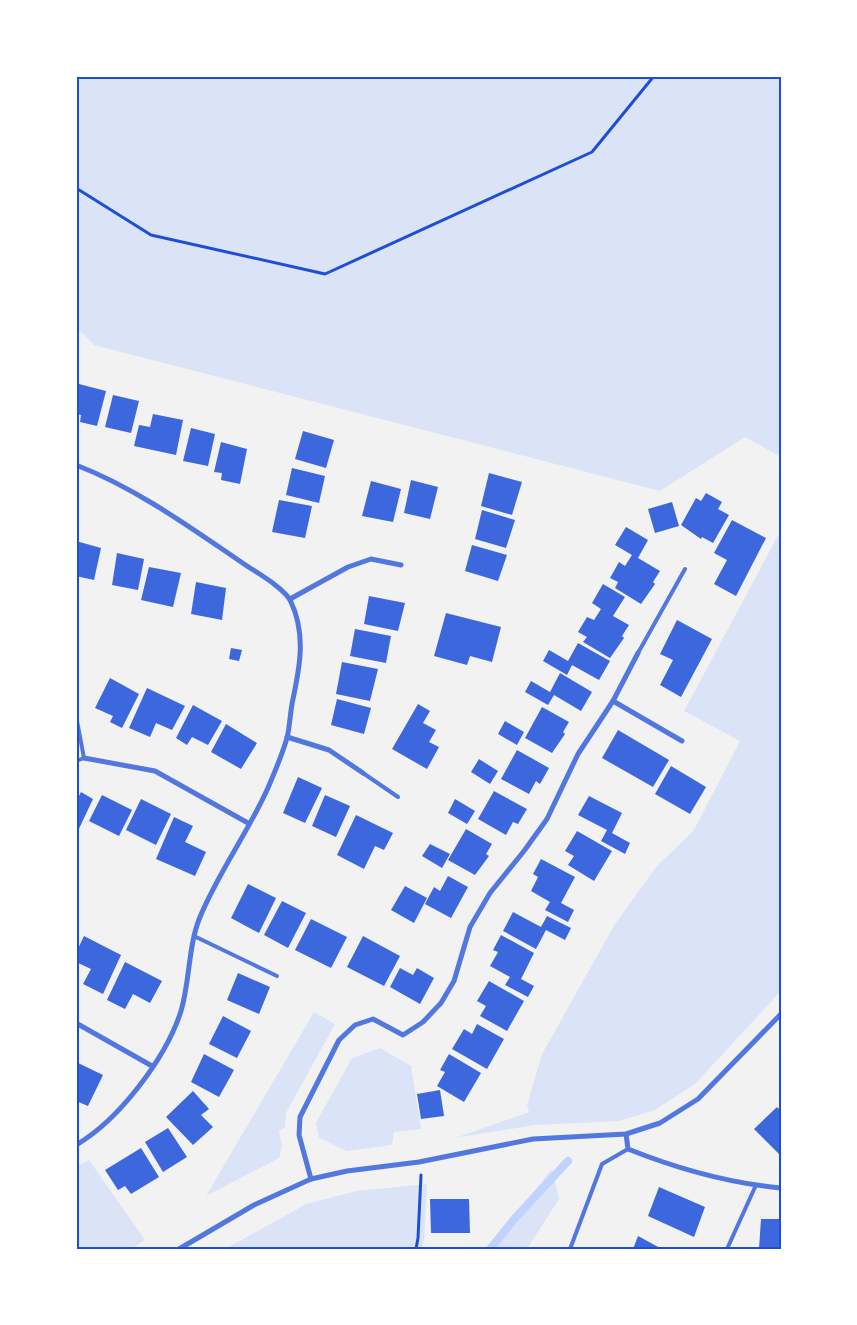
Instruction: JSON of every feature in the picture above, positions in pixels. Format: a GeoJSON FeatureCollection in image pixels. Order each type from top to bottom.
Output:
{"type":"FeatureCollection","features":[{"type":"Feature","properties":{"kind":"street"},"geometry":{"type":"LineString","coordinates":[[76,465],[126,489],[193,530],[254,571],[290,599],[301,647],[300,668],[287,738],[266,792],[203,911],[181,1011],[172,1032],[152,1066],[124,1106],[89,1138],[76,1145]]}},
{"type":"Feature","properties":{"kind":"street"},"geometry":{"type":"LineString","coordinates":[[290,599],[348,567],[372,559],[401,565]]}},
{"type":"Feature","properties":{"kind":"street"},"geometry":{"type":"LineString","coordinates":[[311,1179],[299,1136],[300,1117],[339,1040],[355,1025],[373,1019],[403,1036],[424,1022],[441,1003],[454,981],[470,927],[490,892],[524,851],[547,819],[578,754],[613,701],[638,653]]}},
{"type":"Feature","properties":{"kind":"street"},"geometry":{"type":"LineString","coordinates":[[613,701],[682,740]]}},
{"type":"Feature","properties":{"kind":"street"},"geometry":{"type":"LineString","coordinates":[[287,738],[329,750],[363,773]]}},
{"type":"Feature","properties":{"kind":"street"},"geometry":{"type":"LineString","coordinates":[[84,758],[155,771],[248,823]]}},
{"type":"Feature","properties":{"kind":"street"},"geometry":{"type":"LineString","coordinates":[[178,1249],[254,1205],[311,1179],[347,1171],[419,1162],[533,1139],[626,1134],[660,1123],[698,1099],[781,1014]]}},
{"type":"Feature","properties":{"kind":"street"},"geometry":{"type":"LineString","coordinates":[[76,1023],[152,1066]]}},
{"type":"Feature","properties":{"kind":"street"},"geometry":{"type":"LineString","coordinates":[[626,1134],[628,1149],[683,1170],[756,1185],[781,1188]]}},
{"type":"Feature","properties":{"kind":"lane"},"geometry":{"type":"LineString","coordinates":[[638,653],[685,569]]}},
{"type":"Feature","properties":{"kind":"lane"},"geometry":{"type":"LineString","coordinates":[[76,761],[84,758],[77,721]]}},
{"type":"Feature","properties":{"kind":"lane"},"geometry":{"type":"LineString","coordinates":[[363,773],[398,796]]}},
{"type":"Feature","properties":{"kind":"lane"},"geometry":{"type":"LineString","coordinates":[[196,936],[277,976]]}},
{"type":"Feature","properties":{"kind":"lane"},"geometry":{"type":"LineString","coordinates":[[570,1249],[602,1164],[628,1149]]}},
{"type":"Feature","properties":{"kind":"lane"},"geometry":{"type":"LineString","coordinates":[[726,1249],[756,1185]]}},
{"type":"Feature","properties":{"kind":"path"},"geometry":{"type":"LineString","coordinates":[[76,188],[151,235],[325,274],[592,152],[654,76]]}},
{"type":"Feature","properties":{"kind":"path"},"geometry":{"type":"LineString","coordinates":[[416,1249],[422,1184],[419,1162]]}},
{"type":"Feature","properties":{"kind":"shaded area"},"geometry":{"type":"Polygon","coordinates":[[[76,76],[781,76],[781,457],[745,437],[660,491],[94,345],[76,327],[76,76]]]}},
{"type":"Feature","properties":{"kind":"shaded area"},"geometry":{"type":"Polygon","coordinates":[[[781,530],[781,991],[695,1084],[655,1110],[619,1121],[535,1125],[455,1138],[529,1112],[527,1105],[542,1054],[615,924],[656,867],[694,830],[740,741],[684,711],[781,530]]]}},
{"type":"Feature","properties":{"kind":"shaded area"},"geometry":{"type":"Polygon","coordinates":[[[314,1012],[335,1024],[286,1113],[285,1127],[279,1131],[282,1146],[279,1158],[206,1196],[314,1012]]]}},
{"type":"Feature","properties":{"kind":"shaded area"},"geometry":{"type":"Polygon","coordinates":[[[380,1048],[411,1066],[421,1129],[394,1132],[392,1145],[347,1151],[319,1138],[316,1123],[352,1058],[380,1048]]]}},
{"type":"Feature","properties":{"kind":"shaded area"},"geometry":{"type":"Polygon","coordinates":[[[89,1160],[145,1240],[131,1249],[76,1249],[76,1167],[89,1160]]]}},
{"type":"Feature","properties":{"kind":"shaded area"},"geometry":{"type":"Polygon","coordinates":[[[552,1169],[559,1199],[527,1249],[487,1249],[552,1169]]]}},
{"type":"Feature","properties":{"kind":"shaded area"},"geometry":{"type":"Polygon","coordinates":[[[427,1184],[422,1249],[225,1249],[306,1204],[357,1191],[427,1184]]]}},
{"type":"Feature","properties":{"kind":"building"},"geometry":{"type":"Polygon","coordinates":[[[79,384],[106,391],[97,426],[80,422],[81,415],[76,414],[79,384]]]}},
{"type":"Feature","properties":{"kind":"building"},"geometry":{"type":"Polygon","coordinates":[[[113,395],[139,401],[131,433],[105,427],[113,395]]]}},
{"type":"Feature","properties":{"kind":"building"},"geometry":{"type":"Polygon","coordinates":[[[153,414],[183,420],[176,455],[134,446],[139,425],[150,427],[153,414]]]}},
{"type":"Feature","properties":{"kind":"building"},"geometry":{"type":"Polygon","coordinates":[[[191,428],[215,434],[208,466],[183,461],[191,428]]]}},
{"type":"Feature","properties":{"kind":"building"},"geometry":{"type":"Polygon","coordinates":[[[303,431],[334,440],[326,468],[295,459],[303,431]]]}},
{"type":"Feature","properties":{"kind":"building"},"geometry":{"type":"Polygon","coordinates":[[[221,442],[247,449],[240,484],[221,480],[222,473],[214,472],[221,442]]]}},
{"type":"Feature","properties":{"kind":"building"},"geometry":{"type":"Polygon","coordinates":[[[292,468],[325,476],[319,503],[286,495],[292,468]]]}},
{"type":"Feature","properties":{"kind":"building"},"geometry":{"type":"Polygon","coordinates":[[[489,473],[522,482],[512,515],[481,506],[489,473]]]}},
{"type":"Feature","properties":{"kind":"building"},"geometry":{"type":"Polygon","coordinates":[[[411,480],[438,487],[430,519],[404,513],[411,480]]]}},
{"type":"Feature","properties":{"kind":"building"},"geometry":{"type":"Polygon","coordinates":[[[371,481],[401,489],[393,522],[362,516],[371,481]]]}},
{"type":"Feature","properties":{"kind":"building"},"geometry":{"type":"Polygon","coordinates":[[[706,493],[722,502],[718,509],[729,515],[713,543],[702,537],[701,539],[681,525],[696,498],[701,501],[706,493]]]}},
{"type":"Feature","properties":{"kind":"building"},"geometry":{"type":"Polygon","coordinates":[[[279,500],[312,506],[305,538],[272,532],[279,500]]]}},
{"type":"Feature","properties":{"kind":"building"},"geometry":{"type":"Polygon","coordinates":[[[672,502],[679,526],[655,533],[648,509],[672,502]]]}},
{"type":"Feature","properties":{"kind":"building"},"geometry":{"type":"Polygon","coordinates":[[[482,510],[515,520],[506,548],[475,539],[482,510]]]}},
{"type":"Feature","properties":{"kind":"building"},"geometry":{"type":"Polygon","coordinates":[[[732,520],[766,538],[736,596],[714,584],[727,560],[714,553],[732,520]]]}},
{"type":"Feature","properties":{"kind":"building"},"geometry":{"type":"Polygon","coordinates":[[[626,527],[648,540],[638,558],[660,571],[653,582],[655,584],[641,604],[615,588],[618,582],[610,578],[619,562],[625,566],[632,555],[615,545],[626,527]]]}},
{"type":"Feature","properties":{"kind":"building"},"geometry":{"type":"Polygon","coordinates":[[[76,541],[101,548],[94,580],[76,576],[76,541]]]}},
{"type":"Feature","properties":{"kind":"building"},"geometry":{"type":"Polygon","coordinates":[[[472,545],[507,555],[498,581],[465,571],[472,545]]]}},
{"type":"Feature","properties":{"kind":"building"},"geometry":{"type":"Polygon","coordinates":[[[117,553],[144,559],[138,590],[112,585],[117,553]]]}},
{"type":"Feature","properties":{"kind":"building"},"geometry":{"type":"Polygon","coordinates":[[[149,567],[181,573],[173,607],[141,600],[149,567]]]}},
{"type":"Feature","properties":{"kind":"building"},"geometry":{"type":"Polygon","coordinates":[[[196,582],[226,588],[222,620],[191,614],[196,582]]]}},
{"type":"Feature","properties":{"kind":"building"},"geometry":{"type":"Polygon","coordinates":[[[603,584],[625,597],[613,616],[629,625],[622,636],[624,638],[610,658],[583,642],[587,637],[578,632],[587,617],[594,620],[601,609],[592,603],[603,584]]]}},
{"type":"Feature","properties":{"kind":"building"},"geometry":{"type":"Polygon","coordinates":[[[369,596],[405,603],[398,631],[364,624],[369,596]]]}},
{"type":"Feature","properties":{"kind":"building"},"geometry":{"type":"Polygon","coordinates":[[[446,613],[501,627],[492,662],[470,656],[467,665],[434,656],[446,613]]]}},
{"type":"Feature","properties":{"kind":"building"},"geometry":{"type":"Polygon","coordinates":[[[677,620],[712,639],[681,697],[660,685],[673,660],[660,654],[677,620]]]}},
{"type":"Feature","properties":{"kind":"building"},"geometry":{"type":"Polygon","coordinates":[[[355,629],[391,636],[386,663],[350,656],[355,629]]]}},
{"type":"Feature","properties":{"kind":"building"},"geometry":{"type":"Polygon","coordinates":[[[578,643],[610,661],[599,680],[572,665],[567,675],[543,661],[549,650],[568,661],[578,643]]]}},
{"type":"Feature","properties":{"kind":"building"},"geometry":{"type":"Polygon","coordinates":[[[231,648],[242,650],[239,661],[229,659],[231,648]]]}},
{"type":"Feature","properties":{"kind":"building"},"geometry":{"type":"Polygon","coordinates":[[[342,662],[378,669],[370,701],[336,694],[342,662]]]}},
{"type":"Feature","properties":{"kind":"building"},"geometry":{"type":"Polygon","coordinates":[[[560,673],[592,692],[581,711],[554,695],[548,705],[525,692],[531,681],[550,692],[560,673]]]}},
{"type":"Feature","properties":{"kind":"building"},"geometry":{"type":"Polygon","coordinates":[[[110,678],[139,694],[122,728],[110,722],[113,716],[95,708],[110,678]]]}},
{"type":"Feature","properties":{"kind":"building"},"geometry":{"type":"Polygon","coordinates":[[[147,688],[185,706],[172,730],[156,723],[150,737],[129,728],[147,688]]]}},
{"type":"Feature","properties":{"kind":"building"},"geometry":{"type":"Polygon","coordinates":[[[337,699],[371,708],[364,734],[331,725],[337,699]]]}},
{"type":"Feature","properties":{"kind":"building"},"geometry":{"type":"Polygon","coordinates":[[[418,704],[430,711],[423,723],[436,730],[429,742],[439,747],[427,769],[392,749],[418,704]]]}},
{"type":"Feature","properties":{"kind":"building"},"geometry":{"type":"Polygon","coordinates":[[[193,705],[222,721],[208,745],[192,737],[187,745],[176,738],[193,705]]]}},
{"type":"Feature","properties":{"kind":"building"},"geometry":{"type":"Polygon","coordinates":[[[542,707],[569,722],[563,732],[565,734],[552,753],[525,738],[542,707]]]}},
{"type":"Feature","properties":{"kind":"building"},"geometry":{"type":"Polygon","coordinates":[[[505,721],[524,732],[517,745],[498,734],[505,721]]]}},
{"type":"Feature","properties":{"kind":"building"},"geometry":{"type":"Polygon","coordinates":[[[226,724],[257,743],[241,769],[211,752],[226,724]]]}},
{"type":"Feature","properties":{"kind":"building"},"geometry":{"type":"Polygon","coordinates":[[[618,730],[669,760],[653,787],[602,758],[618,730]]]}},
{"type":"Feature","properties":{"kind":"building"},"geometry":{"type":"Polygon","coordinates":[[[517,750],[549,768],[540,784],[536,781],[529,794],[501,779],[517,750]]]}},
{"type":"Feature","properties":{"kind":"building"},"geometry":{"type":"Polygon","coordinates":[[[479,759],[498,771],[490,784],[471,772],[479,759]]]}},
{"type":"Feature","properties":{"kind":"building"},"geometry":{"type":"Polygon","coordinates":[[[671,766],[706,787],[690,814],[655,794],[671,766]]]}},
{"type":"Feature","properties":{"kind":"building"},"geometry":{"type":"Polygon","coordinates":[[[298,777],[322,788],[305,823],[283,813],[298,777]]]}},
{"type":"Feature","properties":{"kind":"building"},"geometry":{"type":"Polygon","coordinates":[[[494,791],[527,809],[518,824],[513,822],[506,835],[478,819],[494,791]]]}},
{"type":"Feature","properties":{"kind":"building"},"geometry":{"type":"Polygon","coordinates":[[[81,792],[93,799],[76,835],[76,802],[81,792]]]}},
{"type":"Feature","properties":{"kind":"building"},"geometry":{"type":"Polygon","coordinates":[[[102,795],[132,810],[119,836],[89,821],[102,795]]]}},
{"type":"Feature","properties":{"kind":"building"},"geometry":{"type":"Polygon","coordinates":[[[325,795],[350,806],[336,837],[312,826],[325,795]]]}},
{"type":"Feature","properties":{"kind":"building"},"geometry":{"type":"Polygon","coordinates":[[[589,796],[622,813],[612,833],[630,843],[625,854],[601,841],[607,830],[578,815],[589,796]]]}},
{"type":"Feature","properties":{"kind":"building"},"geometry":{"type":"Polygon","coordinates":[[[141,799],[171,814],[156,845],[126,830],[141,799]]]}},
{"type":"Feature","properties":{"kind":"building"},"geometry":{"type":"Polygon","coordinates":[[[455,799],[475,811],[467,824],[448,813],[455,799]]]}},
{"type":"Feature","properties":{"kind":"building"},"geometry":{"type":"Polygon","coordinates":[[[356,815],[393,833],[384,850],[375,846],[364,869],[337,855],[356,815]]]}},
{"type":"Feature","properties":{"kind":"building"},"geometry":{"type":"Polygon","coordinates":[[[174,817],[193,826],[185,842],[206,852],[195,876],[156,859],[174,817]]]}},
{"type":"Feature","properties":{"kind":"building"},"geometry":{"type":"Polygon","coordinates":[[[466,829],[492,844],[486,854],[489,856],[475,875],[448,860],[466,829]]]}},
{"type":"Feature","properties":{"kind":"building"},"geometry":{"type":"Polygon","coordinates":[[[577,831],[612,851],[594,881],[568,865],[574,856],[565,851],[577,831]]]}},
{"type":"Feature","properties":{"kind":"building"},"geometry":{"type":"Polygon","coordinates":[[[430,844],[450,854],[442,868],[422,856],[430,844]]]}},
{"type":"Feature","properties":{"kind":"building"},"geometry":{"type":"Polygon","coordinates":[[[541,859],[575,877],[561,903],[574,910],[568,922],[545,910],[550,902],[531,891],[538,877],[533,874],[541,859]]]}},
{"type":"Feature","properties":{"kind":"building"},"geometry":{"type":"Polygon","coordinates":[[[448,876],[468,887],[451,918],[425,904],[434,887],[440,891],[448,876]]]}},
{"type":"Feature","properties":{"kind":"building"},"geometry":{"type":"Polygon","coordinates":[[[248,884],[276,898],[259,933],[231,918],[248,884]]]}},
{"type":"Feature","properties":{"kind":"building"},"geometry":{"type":"Polygon","coordinates":[[[405,886],[427,898],[414,923],[391,910],[405,886]]]}},
{"type":"Feature","properties":{"kind":"building"},"geometry":{"type":"Polygon","coordinates":[[[282,901],[306,913],[288,948],[264,935],[282,901]]]}},
{"type":"Feature","properties":{"kind":"building"},"geometry":{"type":"Polygon","coordinates":[[[513,912],[541,927],[547,916],[571,928],[565,940],[546,930],[536,949],[503,931],[513,912]]]}},
{"type":"Feature","properties":{"kind":"building"},"geometry":{"type":"Polygon","coordinates":[[[311,919],[347,937],[331,968],[295,950],[311,919]]]}},
{"type":"Feature","properties":{"kind":"building"},"geometry":{"type":"Polygon","coordinates":[[[501,935],[534,953],[521,979],[534,986],[528,997],[505,985],[510,977],[490,966],[498,952],[493,950],[501,935]]]}},
{"type":"Feature","properties":{"kind":"building"},"geometry":{"type":"Polygon","coordinates":[[[84,936],[121,955],[103,994],[83,984],[91,969],[76,962],[76,953],[84,936]]]}},
{"type":"Feature","properties":{"kind":"building"},"geometry":{"type":"Polygon","coordinates":[[[363,936],[400,956],[384,986],[347,967],[363,936]]]}},
{"type":"Feature","properties":{"kind":"building"},"geometry":{"type":"Polygon","coordinates":[[[125,962],[162,981],[150,1003],[133,994],[125,1009],[107,1000],[125,962]]]}},
{"type":"Feature","properties":{"kind":"building"},"geometry":{"type":"Polygon","coordinates":[[[400,968],[413,975],[417,968],[434,978],[420,1004],[390,987],[400,968]]]}},
{"type":"Feature","properties":{"kind":"building"},"geometry":{"type":"Polygon","coordinates":[[[238,973],[270,987],[259,1014],[227,1000],[238,973]]]}},
{"type":"Feature","properties":{"kind":"building"},"geometry":{"type":"Polygon","coordinates":[[[489,981],[524,1001],[507,1031],[480,1016],[486,1006],[477,1001],[489,981]]]}},
{"type":"Feature","properties":{"kind":"building"},"geometry":{"type":"Polygon","coordinates":[[[223,1016],[251,1031],[237,1058],[209,1044],[223,1016]]]}},
{"type":"Feature","properties":{"kind":"building"},"geometry":{"type":"Polygon","coordinates":[[[477,1024],[504,1039],[487,1069],[452,1049],[464,1029],[472,1034],[477,1024]]]}},
{"type":"Feature","properties":{"kind":"building"},"geometry":{"type":"Polygon","coordinates":[[[204,1054],[234,1070],[219,1097],[191,1082],[204,1054]]]}},
{"type":"Feature","properties":{"kind":"building"},"geometry":{"type":"Polygon","coordinates":[[[449,1054],[481,1073],[464,1102],[437,1086],[445,1072],[440,1070],[449,1054]]]}},
{"type":"Feature","properties":{"kind":"building"},"geometry":{"type":"Polygon","coordinates":[[[76,1062],[103,1075],[88,1106],[76,1101],[76,1062]]]}},
{"type":"Feature","properties":{"kind":"building"},"geometry":{"type":"Polygon","coordinates":[[[440,1090],[444,1116],[421,1119],[417,1094],[440,1090]]]}},
{"type":"Feature","properties":{"kind":"building"},"geometry":{"type":"Polygon","coordinates":[[[193,1091],[209,1109],[201,1115],[213,1127],[193,1145],[166,1117],[193,1091]]]}},
{"type":"Feature","properties":{"kind":"building"},"geometry":{"type":"Polygon","coordinates":[[[777,1107],[781,1111],[781,1156],[754,1129],[777,1107]]]}},
{"type":"Feature","properties":{"kind":"building"},"geometry":{"type":"Polygon","coordinates":[[[168,1128],[187,1157],[163,1172],[145,1142],[168,1128]]]}},
{"type":"Feature","properties":{"kind":"building"},"geometry":{"type":"Polygon","coordinates":[[[141,1148],[159,1177],[131,1194],[125,1186],[118,1190],[105,1170],[141,1148]]]}},
{"type":"Feature","properties":{"kind":"building"},"geometry":{"type":"Polygon","coordinates":[[[659,1187],[705,1207],[694,1237],[648,1216],[659,1187]]]}},
{"type":"Feature","properties":{"kind":"building"},"geometry":{"type":"Polygon","coordinates":[[[430,1199],[469,1199],[470,1233],[431,1233],[430,1199]]]}},
{"type":"Feature","properties":{"kind":"building"},"geometry":{"type":"Polygon","coordinates":[[[761,1219],[781,1219],[781,1249],[759,1249],[761,1219]]]}},
{"type":"Feature","properties":{"kind":"building"},"geometry":{"type":"Polygon","coordinates":[[[638,1236],[662,1249],[633,1249],[638,1236]]]}},
{"type":"Feature","properties":{"kind":"waterway"},"geometry":{"type":"LineString","coordinates":[[490,1249],[516,1217],[568,1161]]}}]}
